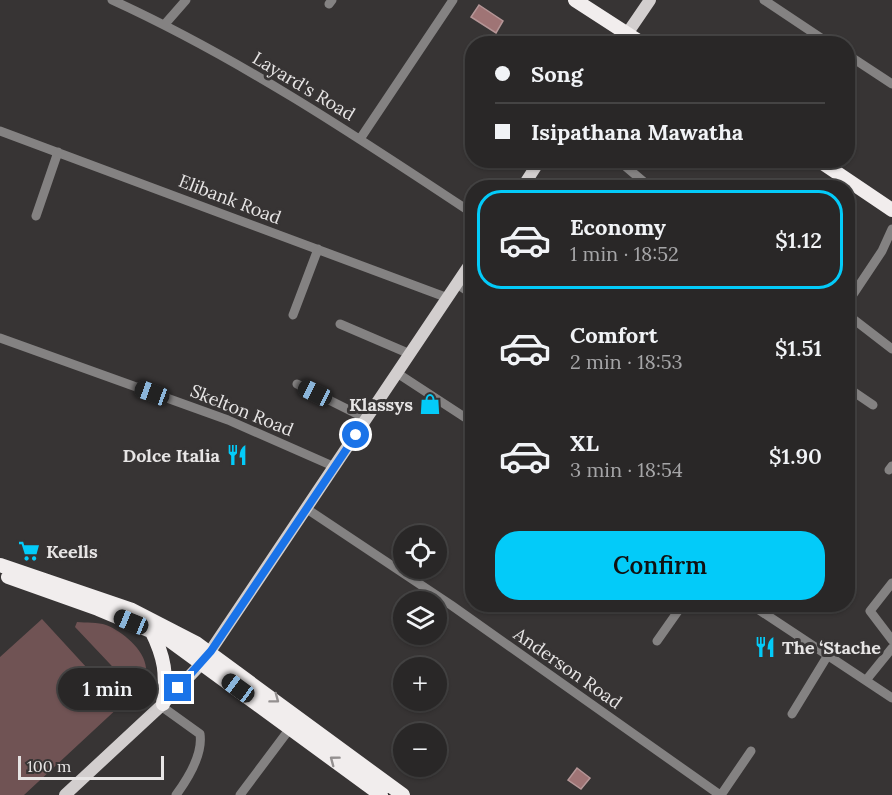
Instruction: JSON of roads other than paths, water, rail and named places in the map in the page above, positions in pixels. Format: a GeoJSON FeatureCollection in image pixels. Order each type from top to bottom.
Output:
{"type":"FeatureCollection","features":[{"type":"Feature","properties":{"kind":"highway"},"geometry":{"type":"LineString","coordinates":[[575,0],[620,36]]}},
{"type":"Feature","properties":{"kind":"highway"},"geometry":{"type":"LineString","coordinates":[[830,168],[848,180]]}},
{"type":"Feature","properties":{"kind":"highway"},"geometry":{"type":"LineString","coordinates":[[855,185],[892,210]]}},
{"type":"Feature","properties":{"kind":"highway"},"geometry":{"type":"LineString","coordinates":[[0,565],[132,610],[207,657],[403,795]]}},
{"type":"Feature","properties":{"kind":"highway"},"geometry":{"type":"LineString","coordinates":[[0,575],[151,630],[207,657],[291,727],[381,795]]}},
{"type":"Feature","properties":{"kind":"highway"},"geometry":{"type":"LineString","coordinates":[[151,630],[163,654],[165,684],[162,705]]}},
{"type":"Feature","properties":{"kind":"main road"},"geometry":{"type":"LineString","coordinates":[[624,36],[650,0]]}},
{"type":"Feature","properties":{"kind":"main road"},"geometry":{"type":"LineString","coordinates":[[65,795],[162,705],[207,657],[465,272]]}},
{"type":"Feature","properties":{"kind":"street","name":"Layard's Road"},"geometry":{"type":"LineString","coordinates":[[112,0],[165,24],[263,79],[465,208]]}},
{"type":"Feature","properties":{"kind":"street"},"geometry":{"type":"LineString","coordinates":[[165,24],[186,0]]}},
{"type":"Feature","properties":{"kind":"street"},"geometry":{"type":"LineString","coordinates":[[360,139],[453,0]]}},
{"type":"Feature","properties":{"kind":"street"},"geometry":{"type":"LineString","coordinates":[[764,0],[818,36]]}},
{"type":"Feature","properties":{"kind":"street"},"geometry":{"type":"LineString","coordinates":[[855,60],[892,84]]}},
{"type":"Feature","properties":{"kind":"street","name":"Elibank Road"},"geometry":{"type":"LineString","coordinates":[[0,131],[448,298]]}},
{"type":"Feature","properties":{"kind":"street"},"geometry":{"type":"LineString","coordinates":[[36,216],[58,152]]}},
{"type":"Feature","properties":{"kind":"street"},"geometry":{"type":"LineString","coordinates":[[627,168],[642,180]]}},
{"type":"Feature","properties":{"kind":"street"},"geometry":{"type":"LineString","coordinates":[[855,292],[882,251],[892,230]]}},
{"type":"Feature","properties":{"kind":"street"},"geometry":{"type":"LineString","coordinates":[[882,251],[892,242]]}},
{"type":"Feature","properties":{"kind":"street"},"geometry":{"type":"LineString","coordinates":[[293,315],[318,249]]}},
{"type":"Feature","properties":{"kind":"street"},"geometry":{"type":"LineString","coordinates":[[457,284],[465,289]]}},
{"type":"Feature","properties":{"kind":"street"},"geometry":{"type":"LineString","coordinates":[[855,320],[892,349]]}},
{"type":"Feature","properties":{"kind":"street"},"geometry":{"type":"LineString","coordinates":[[340,324],[410,354]]}},
{"type":"Feature","properties":{"kind":"street","name":"Skelton Road"},"geometry":{"type":"LineString","coordinates":[[0,338],[228,420],[335,467]]}},
{"type":"Feature","properties":{"kind":"street"},"geometry":{"type":"LineString","coordinates":[[397,373],[465,417]]}},
{"type":"Feature","properties":{"kind":"street"},"geometry":{"type":"LineString","coordinates":[[297,384],[367,419]]}},
{"type":"Feature","properties":{"kind":"street"},"geometry":{"type":"LineString","coordinates":[[855,393],[873,405]]}},
{"type":"Feature","properties":{"kind":"street","name":"Anderson Road"},"geometry":{"type":"LineString","coordinates":[[307,509],[451,605],[720,795]]}},
{"type":"Feature","properties":{"kind":"street"},"geometry":{"type":"LineString","coordinates":[[892,583],[870,611],[892,640]]}},
{"type":"Feature","properties":{"kind":"street"},"geometry":{"type":"LineString","coordinates":[[657,641],[677,612]]}},
{"type":"Feature","properties":{"kind":"street"},"geometry":{"type":"LineString","coordinates":[[762,612],[867,679],[892,698]]}},
{"type":"Feature","properties":{"kind":"street"},"geometry":{"type":"LineString","coordinates":[[867,679],[892,648]]}},
{"type":"Feature","properties":{"kind":"street"},"geometry":{"type":"LineString","coordinates":[[792,714],[828,655]]}},
{"type":"Feature","properties":{"kind":"street"},"geometry":{"type":"LineString","coordinates":[[162,705],[200,734],[201,742],[195,760],[176,795]]}},
{"type":"Feature","properties":{"kind":"street"},"geometry":{"type":"LineString","coordinates":[[240,795],[291,727]]}},
{"type":"Feature","properties":{"kind":"street"},"geometry":{"type":"LineString","coordinates":[[720,795],[751,751]]}},
{"type":"Feature","properties":{"kind":"place","name":"Klassys"},"geometry":{"type":"Point","coordinates":[430,404]}},
{"type":"Feature","properties":{"kind":"place","name":"Dolce Italia"},"geometry":{"type":"Point","coordinates":[237,455]}},
{"type":"Feature","properties":{"kind":"place","name":"Keells"},"geometry":{"type":"Point","coordinates":[29,551]}},
{"type":"Feature","properties":{"kind":"place","name":"The ‘Stache"},"geometry":{"type":"Point","coordinates":[765,647]}}]}
